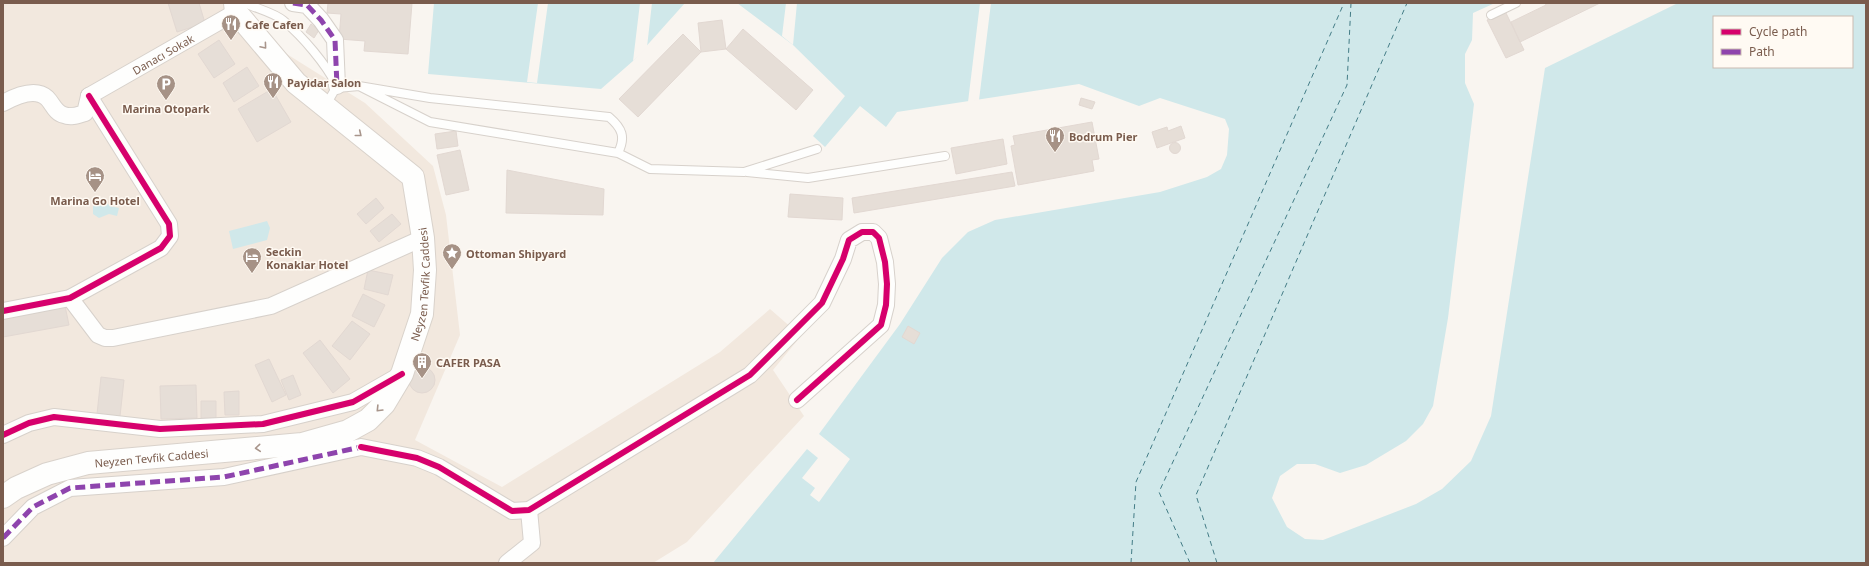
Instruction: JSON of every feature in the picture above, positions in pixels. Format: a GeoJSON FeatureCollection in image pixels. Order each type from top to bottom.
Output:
{"type":"FeatureCollection","features":[{"type":"Feature","properties":{"kind":"main road","name":"Neyzen Tevfik Caddesi"},"geometry":{"type":"LineString","coordinates":[[3,497],[16,488],[47,474],[88,463],[302,444],[348,431],[368,420],[384,404],[402,374],[422,314],[425,270],[423,238],[413,177],[296,83],[236,8]]}},
{"type":"Feature","properties":{"kind":"street"},"geometry":{"type":"LineString","coordinates":[[294,3],[307,5],[321,20],[335,40],[337,87]]}},
{"type":"Feature","properties":{"kind":"street","name":"Danacı Sokak"},"geometry":{"type":"LineString","coordinates":[[89,96],[236,8]]}},
{"type":"Feature","properties":{"kind":"street"},"geometry":{"type":"LineString","coordinates":[[3,104],[14,98],[32,93],[40,94],[46,97],[55,110],[70,117],[85,113],[89,96]]}},
{"type":"Feature","properties":{"kind":"street"},"geometry":{"type":"LineString","coordinates":[[3,311],[70,298],[161,248],[170,236],[169,224],[89,96]]}},
{"type":"Feature","properties":{"kind":"street"},"geometry":{"type":"LineString","coordinates":[[3,538],[33,507],[70,488],[224,477],[361,447],[417,458],[439,467],[512,511],[529,510],[750,375],[822,303],[844,259],[849,240],[862,232],[873,232],[879,238],[885,262],[887,284],[886,305],[881,325],[796,400]]}},
{"type":"Feature","properties":{"kind":"street"},"geometry":{"type":"LineString","coordinates":[[70,298],[98,335],[105,338],[113,338],[271,306],[423,238]]}},
{"type":"Feature","properties":{"kind":"street"},"geometry":{"type":"LineString","coordinates":[[3,435],[29,423],[54,417],[160,429],[263,424],[353,402],[402,374]]}},
{"type":"Feature","properties":{"kind":"street"},"geometry":{"type":"LineString","coordinates":[[507,563],[532,543],[529,510]]}},
{"type":"Feature","properties":{"kind":"lane"},"geometry":{"type":"LineString","coordinates":[[1492,15],[1516,3]]}},
{"type":"Feature","properties":{"kind":"lane"},"geometry":{"type":"LineString","coordinates":[[236,8],[247,4],[283,20],[330,72],[337,87]]}},
{"type":"Feature","properties":{"kind":"lane"},"geometry":{"type":"LineString","coordinates":[[337,87],[359,86],[430,98],[609,117],[620,127],[623,144],[618,153]]}},
{"type":"Feature","properties":{"kind":"lane"},"geometry":{"type":"LineString","coordinates":[[359,86],[430,122],[618,153],[650,169],[744,172],[808,178],[945,156]]}},
{"type":"Feature","properties":{"kind":"lane"},"geometry":{"type":"LineString","coordinates":[[325,107],[337,87]]}},
{"type":"Feature","properties":{"kind":"lane"},"geometry":{"type":"LineString","coordinates":[[744,172],[817,149]]}},
{"type":"Feature","properties":{"kind":"shaded area"},"geometry":{"type":"Polygon","coordinates":[[[3,3],[227,3],[231,19],[365,103],[433,166],[446,215],[460,335],[415,440],[502,487],[720,352],[770,309],[801,336],[773,370],[804,416],[687,542],[653,563],[3,563],[3,3]]]}},
{"type":"Feature","properties":{"kind":"water"},"geometry":{"type":"Polygon","coordinates":[[[434,3],[685,3],[633,61],[601,89],[428,74],[434,3]]]}},
{"type":"Feature","properties":{"kind":"water"},"geometry":{"type":"Polygon","coordinates":[[[737,3],[1495,3],[1473,13],[1472,40],[1465,54],[1465,83],[1474,104],[1448,318],[1433,406],[1423,424],[1406,441],[1366,465],[1340,473],[1315,464],[1297,464],[1280,476],[1272,498],[1287,527],[1305,539],[1323,540],[1416,504],[1442,489],[1471,461],[1491,416],[1545,68],[1678,3],[1866,3],[1866,563],[713,563],[807,449],[818,458],[802,478],[815,488],[810,495],[819,502],[850,459],[819,434],[900,324],[942,258],[968,232],[995,220],[1160,192],[1207,177],[1221,169],[1227,155],[1229,129],[1225,119],[1160,98],[1139,106],[1079,84],[897,112],[886,127],[860,106],[825,147],[813,136],[845,96],[793,45],[737,3]]]}},
{"type":"Feature","properties":{"kind":"water"},"geometry":{"type":"Polygon","coordinates":[[[101,201],[106,202],[110,206],[119,208],[117,216],[109,214],[99,218],[93,214],[93,206],[101,201]]]}},
{"type":"Feature","properties":{"kind":"water"},"geometry":{"type":"Polygon","coordinates":[[[267,221],[270,228],[267,240],[233,249],[229,231],[267,221]]]}},
{"type":"Feature","properties":{"kind":"pier"},"geometry":{"type":"Polygon","coordinates":[[[538,3],[548,3],[537,83],[527,82],[538,3]]]}},
{"type":"Feature","properties":{"kind":"pier"},"geometry":{"type":"Polygon","coordinates":[[[640,3],[652,3],[647,47],[633,61],[640,3]]]}},
{"type":"Feature","properties":{"kind":"pier"},"geometry":{"type":"Polygon","coordinates":[[[786,3],[797,3],[793,45],[782,36],[786,3]]]}},
{"type":"Feature","properties":{"kind":"pier"},"geometry":{"type":"Polygon","coordinates":[[[980,3],[991,3],[979,100],[968,102],[980,3]]]}},
{"type":"Feature","properties":{"kind":"building"},"geometry":{"type":"Polygon","coordinates":[[[168,3],[199,3],[205,23],[177,32],[168,3]]]}},
{"type":"Feature","properties":{"kind":"building"},"geometry":{"type":"Polygon","coordinates":[[[328,3],[412,3],[408,54],[364,51],[365,41],[339,39],[341,14],[327,13],[328,3]]]}},
{"type":"Feature","properties":{"kind":"building"},"geometry":{"type":"Polygon","coordinates":[[[1545,3],[1600,3],[1520,42],[1511,22],[1546,5],[1545,3]]]}},
{"type":"Feature","properties":{"kind":"building"},"geometry":{"type":"Polygon","coordinates":[[[1505,11],[1524,50],[1506,58],[1487,20],[1505,11]]]}},
{"type":"Feature","properties":{"kind":"building"},"geometry":{"type":"Polygon","coordinates":[[[722,20],[726,49],[701,52],[698,23],[722,20]]]}},
{"type":"Feature","properties":{"kind":"building"},"geometry":{"type":"Polygon","coordinates":[[[311,24],[319,30],[314,38],[306,32],[311,24]]]}},
{"type":"Feature","properties":{"kind":"building"},"geometry":{"type":"Polygon","coordinates":[[[743,29],[813,90],[796,110],[726,49],[743,29]]]}},
{"type":"Feature","properties":{"kind":"building"},"geometry":{"type":"Polygon","coordinates":[[[683,34],[701,52],[638,117],[619,99],[683,34]]]}},
{"type":"Feature","properties":{"kind":"building"},"geometry":{"type":"Polygon","coordinates":[[[219,40],[235,64],[214,78],[198,54],[219,40]]]}},
{"type":"Feature","properties":{"kind":"building"},"geometry":{"type":"Polygon","coordinates":[[[247,67],[259,86],[234,102],[223,83],[247,67]]]}},
{"type":"Feature","properties":{"kind":"building"},"geometry":{"type":"Polygon","coordinates":[[[272,89],[291,122],[257,142],[238,109],[272,89]]]}},
{"type":"Feature","properties":{"kind":"building"},"geometry":{"type":"Polygon","coordinates":[[[1081,98],[1095,102],[1092,109],[1079,105],[1081,98]]]}},
{"type":"Feature","properties":{"kind":"building","name":"Bodrum Pier"},"geometry":{"type":"Polygon","coordinates":[[[1092,122],[1099,159],[1092,160],[1094,171],[1018,185],[1011,146],[1015,145],[1013,136],[1092,122]]]}},
{"type":"Feature","properties":{"kind":"building"},"geometry":{"type":"Polygon","coordinates":[[[1181,126],[1185,138],[1157,148],[1152,132],[1167,127],[1168,131],[1181,126]]]}},
{"type":"Feature","properties":{"kind":"building"},"geometry":{"type":"Polygon","coordinates":[[[456,131],[458,146],[437,149],[435,134],[456,131]]]}},
{"type":"Feature","properties":{"kind":"building"},"geometry":{"type":"Polygon","coordinates":[[[1003,139],[1007,164],[956,174],[951,148],[1003,139]]]}},
{"type":"Feature","properties":{"kind":"building"},"geometry":{"type":"Polygon","coordinates":[[[1173,143],[1177,143],[1179,144],[1179,152],[1173,153],[1170,150],[1170,146],[1173,143]]]}},
{"type":"Feature","properties":{"kind":"building"},"geometry":{"type":"Polygon","coordinates":[[[460,150],[469,190],[446,195],[437,155],[460,150]]]}},
{"type":"Feature","properties":{"kind":"building"},"geometry":{"type":"Polygon","coordinates":[[[507,170],[604,189],[603,215],[506,213],[507,170]]]}},
{"type":"Feature","properties":{"kind":"building"},"geometry":{"type":"Polygon","coordinates":[[[1012,172],[1015,186],[854,213],[852,198],[1012,172]]]}},
{"type":"Feature","properties":{"kind":"building"},"geometry":{"type":"Polygon","coordinates":[[[790,194],[843,198],[842,220],[788,217],[790,194]]]}},
{"type":"Feature","properties":{"kind":"building"},"geometry":{"type":"Polygon","coordinates":[[[376,198],[384,208],[366,224],[357,214],[376,198]]]}},
{"type":"Feature","properties":{"kind":"building"},"geometry":{"type":"Polygon","coordinates":[[[392,214],[401,224],[379,242],[370,231],[392,214]]]}},
{"type":"Feature","properties":{"kind":"building"},"geometry":{"type":"Polygon","coordinates":[[[368,270],[393,275],[388,295],[364,289],[368,270]]]}},
{"type":"Feature","properties":{"kind":"building"},"geometry":{"type":"Polygon","coordinates":[[[363,294],[385,305],[374,327],[352,316],[363,294]]]}},
{"type":"Feature","properties":{"kind":"building"},"geometry":{"type":"Polygon","coordinates":[[[65,306],[69,325],[3,337],[3,318],[65,306]]]}},
{"type":"Feature","properties":{"kind":"building"},"geometry":{"type":"Polygon","coordinates":[[[352,321],[370,334],[350,360],[332,346],[352,321]]]}},
{"type":"Feature","properties":{"kind":"building"},"geometry":{"type":"Polygon","coordinates":[[[908,326],[920,333],[914,344],[902,337],[908,326]]]}},
{"type":"Feature","properties":{"kind":"building"},"geometry":{"type":"Polygon","coordinates":[[[320,340],[350,379],[333,393],[303,353],[320,340]]]}},
{"type":"Feature","properties":{"kind":"building"},"geometry":{"type":"Polygon","coordinates":[[[269,359],[286,395],[272,402],[255,365],[269,359]]]}},
{"type":"Feature","properties":{"kind":"building","name":"CAFER PASA"},"geometry":{"type":"Polygon","coordinates":[[[422,367],[431,371],[435,380],[431,389],[422,393],[413,389],[409,380],[413,371],[422,367]]]}},
{"type":"Feature","properties":{"kind":"building"},"geometry":{"type":"Polygon","coordinates":[[[293,375],[301,395],[289,400],[281,380],[293,375]]]}},
{"type":"Feature","properties":{"kind":"building"},"geometry":{"type":"Polygon","coordinates":[[[101,377],[124,380],[120,416],[97,414],[101,377]]]}},
{"type":"Feature","properties":{"kind":"building"},"geometry":{"type":"Polygon","coordinates":[[[196,385],[197,418],[161,419],[160,386],[196,385]]]}},
{"type":"Feature","properties":{"kind":"building"},"geometry":{"type":"Polygon","coordinates":[[[239,391],[239,415],[225,415],[224,392],[239,391]]]}},
{"type":"Feature","properties":{"kind":"building"},"geometry":{"type":"Polygon","coordinates":[[[201,401],[216,401],[216,418],[201,418],[201,401]]]}},
{"type":"Feature","properties":{"kind":"ferry route"},"geometry":{"type":"LineString","coordinates":[[1131,563],[1136,482],[1344,3]]}},
{"type":"Feature","properties":{"kind":"ferry route"},"geometry":{"type":"LineString","coordinates":[[1190,563],[1159,492],[1347,85],[1351,3]]}},
{"type":"Feature","properties":{"kind":"ferry route"},"geometry":{"type":"LineString","coordinates":[[1217,563],[1196,495],[1407,3]]}},
{"type":"Feature","properties":{"kind":"marked path"},"geometry":{"type":"LineString","coordinates":[[293,3],[307,5],[321,20],[335,40],[337,86]]}},
{"type":"Feature","properties":{"kind":"marked path"},"geometry":{"type":"LineString","coordinates":[[3,538],[33,507],[70,488],[224,477],[361,447]]}},
{"type":"Feature","properties":{"kind":"cycle path"},"geometry":{"type":"LineString","coordinates":[[3,311],[70,298],[161,248],[170,236],[169,224],[89,96]]}},
{"type":"Feature","properties":{"kind":"cycle path"},"geometry":{"type":"LineString","coordinates":[[361,447],[417,458],[439,467],[512,511],[529,510],[750,375],[822,303],[843,259],[849,240],[862,232],[873,232],[879,238],[885,262],[887,284],[886,305],[881,325],[797,400]]}},
{"type":"Feature","properties":{"kind":"cycle path"},"geometry":{"type":"LineString","coordinates":[[3,435],[29,423],[54,417],[160,429],[263,424],[353,402],[402,374]]}},
{"type":"Feature","properties":{"kind":"place","name":"Cafe Cafen"},"geometry":{"type":"Point","coordinates":[231,41]}},
{"type":"Feature","properties":{"kind":"place","name":"Payidar Salon"},"geometry":{"type":"Point","coordinates":[273,99]}},
{"type":"Feature","properties":{"kind":"place","name":"Marina Otopark"},"geometry":{"type":"Point","coordinates":[166,101]}},
{"type":"Feature","properties":{"kind":"place","name":"Bodrum Pier"},"geometry":{"type":"Point","coordinates":[1055,153]}},
{"type":"Feature","properties":{"kind":"place","name":"Marina Go Hotel"},"geometry":{"type":"Point","coordinates":[95,193]}},
{"type":"Feature","properties":{"kind":"place","name":"Ottoman Shipyard"},"geometry":{"type":"Point","coordinates":[452,270]}},
{"type":"Feature","properties":{"kind":"place","name":"Seckin Konaklar Hotel"},"geometry":{"type":"Point","coordinates":[252,274]}},
{"type":"Feature","properties":{"kind":"place","name":"CAFER PASA"},"geometry":{"type":"Point","coordinates":[422,379]}}]}
